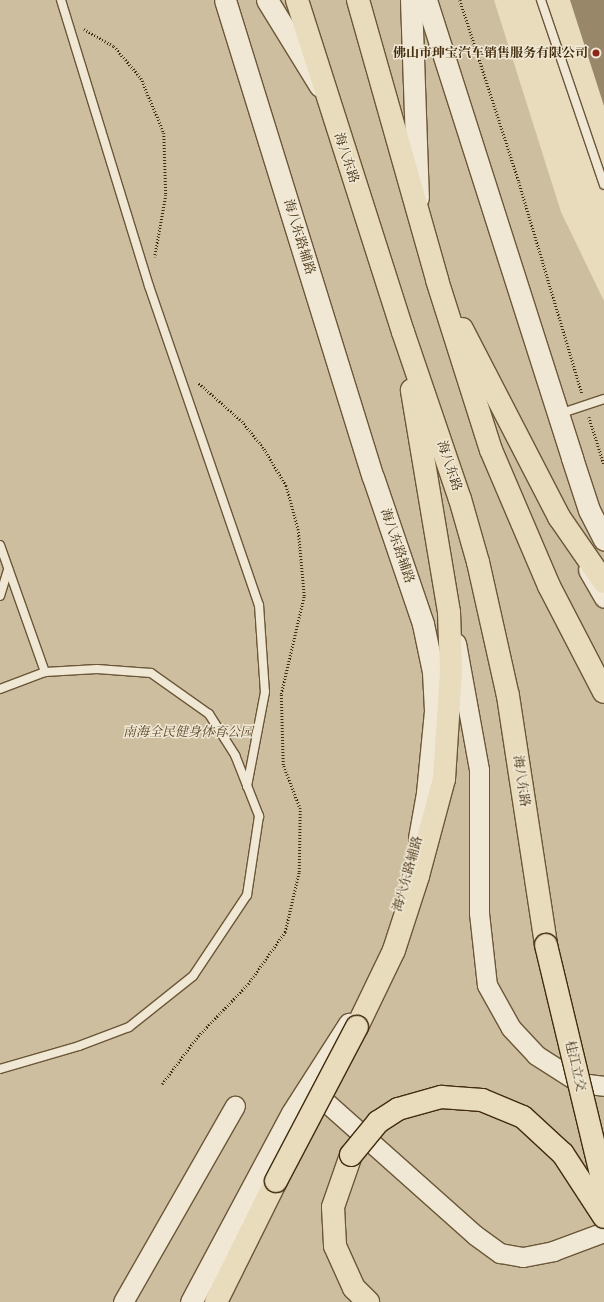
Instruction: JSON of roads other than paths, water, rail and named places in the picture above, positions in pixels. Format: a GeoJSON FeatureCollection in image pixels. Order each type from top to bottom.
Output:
{"type":"FeatureCollection","features":[{"type":"Feature","properties":{"kind":"highway","name":"海八东路"},"geometry":{"type":"LineString","coordinates":[[297,0],[326,96],[402,332],[460,499],[495,630],[508,696],[546,945]]}},
{"type":"Feature","properties":{"kind":"highway"},"geometry":{"type":"LineString","coordinates":[[358,0],[437,280],[490,450],[520,523],[549,586],[604,692]]}},
{"type":"Feature","properties":{"kind":"highway"},"geometry":{"type":"LineString","coordinates":[[437,280],[559,517],[604,582]]}},
{"type":"Feature","properties":{"kind":"highway"},"geometry":{"type":"LineString","coordinates":[[216,1302],[276,1181],[357,1027],[394,950],[418,876],[444,778],[451,672],[449,612],[402,332]]}},
{"type":"Feature","properties":{"kind":"highway","name":"桂江立交"},"geometry":{"type":"LineString","coordinates":[[546,945],[604,1187]]}},
{"type":"Feature","properties":{"kind":"highway"},"geometry":{"type":"LineString","coordinates":[[368,1302],[354,1288],[335,1246],[333,1207],[351,1155],[378,1122],[398,1109],[442,1097],[482,1100],[523,1117],[563,1154],[604,1217]]}},
{"type":"Feature","properties":{"kind":"main road","name":"海八东路辅路"},"geometry":{"type":"LineString","coordinates":[[191,1302],[309,1087],[352,1019],[384,951],[402,900],[419,840],[427,793],[435,711],[433,672],[416,602],[373,477],[225,0]]}},
{"type":"Feature","properties":{"kind":"main road"},"geometry":{"type":"LineString","coordinates":[[267,0],[326,96]]}},
{"type":"Feature","properties":{"kind":"main road"},"geometry":{"type":"LineString","coordinates":[[411,0],[419,217]]}},
{"type":"Feature","properties":{"kind":"main road"},"geometry":{"type":"LineString","coordinates":[[426,0],[589,510],[604,539]]}},
{"type":"Feature","properties":{"kind":"street"},"geometry":{"type":"LineString","coordinates":[[559,517],[604,598]]}},
{"type":"Feature","properties":{"kind":"street"},"geometry":{"type":"LineString","coordinates":[[449,612],[462,668],[479,770],[480,913],[487,985],[512,1028],[536,1055],[580,1083],[604,1086]]}},
{"type":"Feature","properties":{"kind":"street"},"geometry":{"type":"LineString","coordinates":[[309,1087],[475,1235],[500,1253],[523,1257],[553,1251],[604,1232]]}},
{"type":"Feature","properties":{"kind":"street"},"geometry":{"type":"LineString","coordinates":[[123,1302],[235,1106]]}},
{"type":"Feature","properties":{"kind":"lane"},"geometry":{"type":"LineString","coordinates":[[61,0],[149,286],[259,605],[265,692],[247,786]]}},
{"type":"Feature","properties":{"kind":"lane"},"geometry":{"type":"LineString","coordinates":[[541,0],[604,185]]}},
{"type":"Feature","properties":{"kind":"lane"},"geometry":{"type":"LineString","coordinates":[[558,414],[604,399]]}},
{"type":"Feature","properties":{"kind":"lane"},"geometry":{"type":"LineString","coordinates":[[0,545],[45,672]]}},
{"type":"Feature","properties":{"kind":"lane"},"geometry":{"type":"LineString","coordinates":[[0,596],[8,569]]}},
{"type":"Feature","properties":{"kind":"lane"},"geometry":{"type":"LineString","coordinates":[[0,689],[45,672],[97,669],[151,673],[209,714],[236,755],[259,816],[247,895],[193,976],[129,1027],[79,1046],[0,1070]]}},
{"type":"Feature","properties":{"kind":"place","name":"佛山市珅宝汽车销售服务有限公司"},"geometry":{"type":"Point","coordinates":[596,53]}},
{"type":"Feature","properties":{"kind":"park label","name":"南海全民健身体育公园"},"geometry":{"type":"Point","coordinates":[188,732]}}]}
